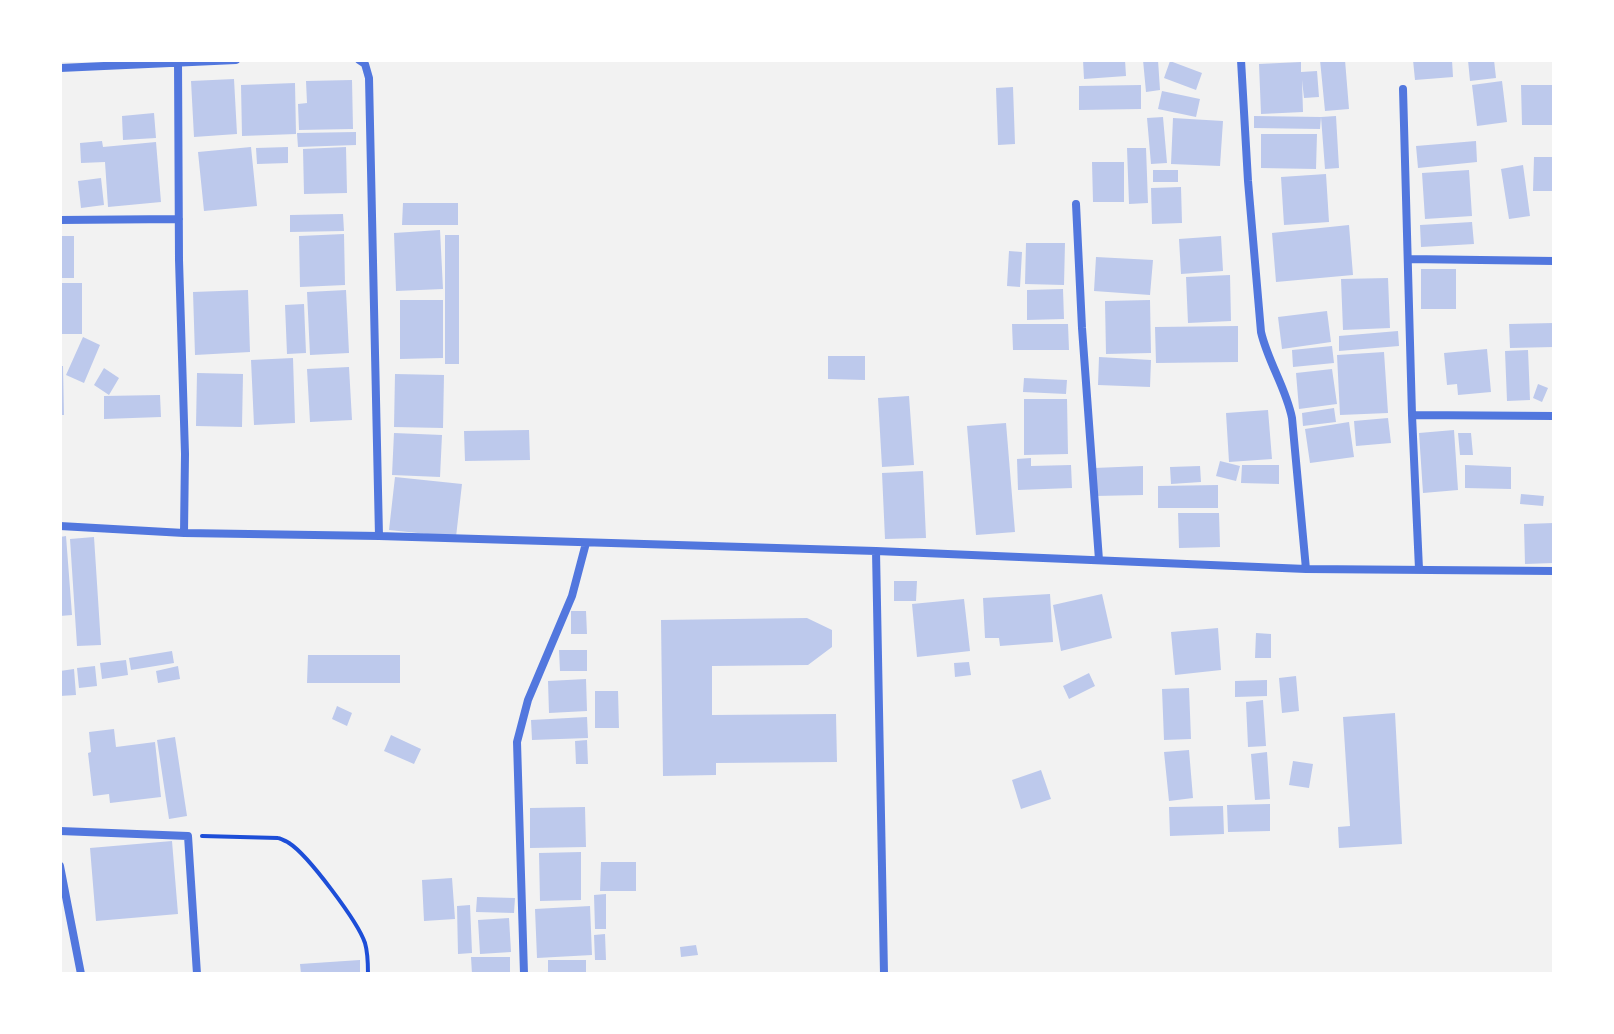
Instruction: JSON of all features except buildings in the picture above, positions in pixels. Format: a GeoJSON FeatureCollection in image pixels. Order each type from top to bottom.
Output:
{"type":"FeatureCollection","features":[{"type":"Feature","properties":{"kind":"street"},"geometry":{"type":"LineString","coordinates":[[60,68],[236,60]]}},
{"type":"Feature","properties":{"kind":"street"},"geometry":{"type":"LineString","coordinates":[[359,60],[365,64],[369,78],[379,536]]}},
{"type":"Feature","properties":{"kind":"street"},"geometry":{"type":"LineString","coordinates":[[1241,60],[1261,332],[1266,354],[1288,400],[1292,418],[1306,569]]}},
{"type":"Feature","properties":{"kind":"street"},"geometry":{"type":"LineString","coordinates":[[178,61],[184,533]]}},
{"type":"Feature","properties":{"kind":"street"},"geometry":{"type":"LineString","coordinates":[[1403,89],[1419,569]]}},
{"type":"Feature","properties":{"kind":"street"},"geometry":{"type":"LineString","coordinates":[[1076,204],[1083,357],[1099,560]]}},
{"type":"Feature","properties":{"kind":"street"},"geometry":{"type":"LineString","coordinates":[[60,220],[179,219]]}},
{"type":"Feature","properties":{"kind":"street"},"geometry":{"type":"LineString","coordinates":[[1408,259],[1554,261]]}},
{"type":"Feature","properties":{"kind":"street"},"geometry":{"type":"LineString","coordinates":[[1412,415],[1554,416]]}},
{"type":"Feature","properties":{"kind":"street"},"geometry":{"type":"LineString","coordinates":[[60,526],[184,533],[876,551],[1306,569],[1554,571]]}},
{"type":"Feature","properties":{"kind":"street"},"geometry":{"type":"LineString","coordinates":[[524,974],[517,742],[528,700],[572,596],[586,543]]}},
{"type":"Feature","properties":{"kind":"street"},"geometry":{"type":"LineString","coordinates":[[876,551],[884,974]]}},
{"type":"Feature","properties":{"kind":"street"},"geometry":{"type":"LineString","coordinates":[[60,831],[188,836],[197,974]]}},
{"type":"Feature","properties":{"kind":"street"},"geometry":{"type":"LineString","coordinates":[[60,866],[81,974]]}},
{"type":"Feature","properties":{"kind":"path"},"geometry":{"type":"LineString","coordinates":[[188,836],[278,838],[289,843],[320,876],[358,927],[366,949],[368,974]]}}]}
